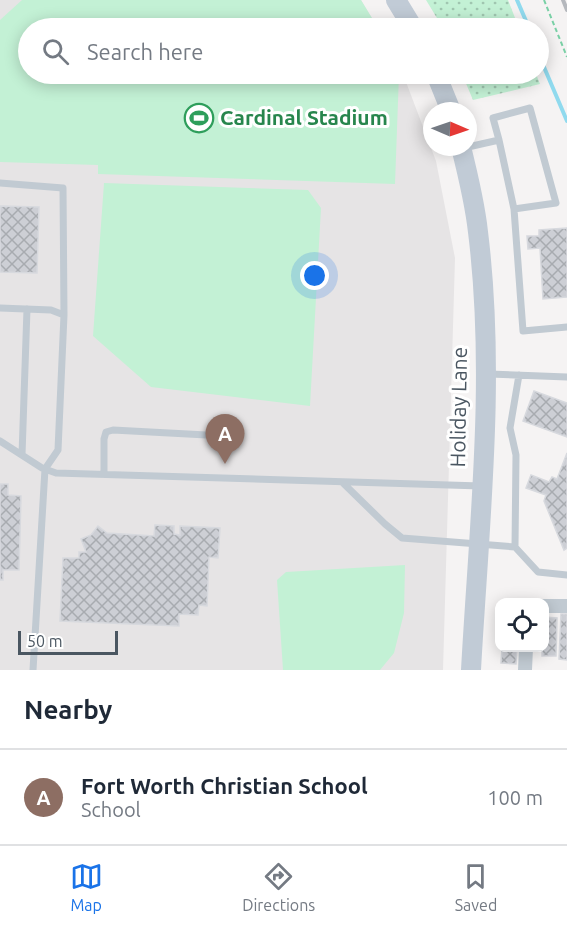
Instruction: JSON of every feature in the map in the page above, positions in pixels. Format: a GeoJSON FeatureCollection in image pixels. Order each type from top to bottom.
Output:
{"type":"FeatureCollection","features":[{"type":"Feature","properties":{"kind":"street"},"geometry":{"type":"LineString","coordinates":[[396,0],[407,18]]}},
{"type":"Feature","properties":{"kind":"street"},"geometry":{"type":"LineString","coordinates":[[440,84],[447,102]]}},
{"type":"Feature","properties":{"kind":"street","name":"Holiday Lane"},"geometry":{"type":"LineString","coordinates":[[466,156],[478,231],[485,328],[481,486],[471,670]]}},
{"type":"Feature","properties":{"kind":"street"},"geometry":{"type":"LineString","coordinates":[[549,606],[567,606]]}},
{"type":"Feature","properties":{"kind":"street"},"geometry":{"type":"LineString","coordinates":[[525,670],[526,652]]}},
{"type":"Feature","properties":{"kind":"lane"},"geometry":{"type":"LineString","coordinates":[[514,209],[556,203],[530,108],[493,118],[514,209],[523,331],[567,327]]}},
{"type":"Feature","properties":{"kind":"lane"},"geometry":{"type":"LineString","coordinates":[[477,144],[499,140]]}},
{"type":"Feature","properties":{"kind":"lane"},"geometry":{"type":"LineString","coordinates":[[0,183],[63,188],[64,315],[58,450],[45,469],[33,670]]}},
{"type":"Feature","properties":{"kind":"lane"},"geometry":{"type":"LineString","coordinates":[[0,308],[51,310],[64,315]]}},
{"type":"Feature","properties":{"kind":"lane"},"geometry":{"type":"LineString","coordinates":[[22,455],[27,309]]}},
{"type":"Feature","properties":{"kind":"lane"},"geometry":{"type":"LineString","coordinates":[[484,374],[567,377]]}},
{"type":"Feature","properties":{"kind":"lane"},"geometry":{"type":"LineString","coordinates":[[515,547],[516,455],[510,428],[519,375]]}},
{"type":"Feature","properties":{"kind":"lane"},"geometry":{"type":"LineString","coordinates":[[104,474],[106,432],[113,430],[225,436]]}},
{"type":"Feature","properties":{"kind":"lane"},"geometry":{"type":"LineString","coordinates":[[0,441],[45,469],[56,473],[481,486]]}},
{"type":"Feature","properties":{"kind":"lane"},"geometry":{"type":"LineString","coordinates":[[342,482],[402,538],[515,547],[538,572],[567,575]]}},
{"type":"Feature","properties":{"kind":"path"},"geometry":{"type":"LineString","coordinates":[[544,0],[567,57]]}},
{"type":"Feature","properties":{"kind":"shaded area"},"geometry":{"type":"Polygon","coordinates":[[[0,0],[361,0],[372,18],[18,18],[18,84],[407,84],[423,127],[423,156],[434,156],[436,161],[455,258],[443,670],[0,670],[0,0]]]}},
{"type":"Feature","properties":{"kind":"green space","name":"Cardinal Stadium"},"geometry":{"type":"Polygon","coordinates":[[[22,0],[361,0],[372,18],[18,18],[18,84],[399,84],[395,184],[98,174],[98,165],[0,162],[0,20],[22,0]]]}},
{"type":"Feature","properties":{"kind":"green space"},"geometry":{"type":"Polygon","coordinates":[[[426,0],[508,0],[515,18],[437,18],[426,0]]]}},
{"type":"Feature","properties":{"kind":"green space"},"geometry":{"type":"Polygon","coordinates":[[[466,84],[540,84],[473,100],[466,84]]]}},
{"type":"Feature","properties":{"kind":"green space"},"geometry":{"type":"Polygon","coordinates":[[[104,183],[308,190],[321,208],[310,406],[151,387],[93,336],[104,183]]]}},
{"type":"Feature","properties":{"kind":"green space"},"geometry":{"type":"Polygon","coordinates":[[[405,565],[404,613],[394,653],[380,670],[283,670],[277,580],[286,572],[405,565]]]}},
{"type":"Feature","properties":{"kind":"building"},"geometry":{"type":"Polygon","coordinates":[[[0,206],[39,207],[37,273],[0,272],[0,206]]]}},
{"type":"Feature","properties":{"kind":"building"},"geometry":{"type":"Polygon","coordinates":[[[567,228],[567,297],[543,299],[540,248],[528,249],[527,236],[539,236],[539,230],[567,228]]]}},
{"type":"Feature","properties":{"kind":"building"},"geometry":{"type":"Polygon","coordinates":[[[534,391],[567,403],[567,437],[523,421],[534,391]]]}},
{"type":"Feature","properties":{"kind":"building"},"geometry":{"type":"Polygon","coordinates":[[[567,453],[567,548],[564,550],[544,501],[546,495],[526,488],[531,475],[549,482],[552,477],[557,479],[567,453]]]}},
{"type":"Feature","properties":{"kind":"building"},"geometry":{"type":"Polygon","coordinates":[[[0,484],[8,484],[8,495],[21,496],[19,570],[3,570],[3,580],[0,580],[0,484]]]}},
{"type":"Feature","properties":{"kind":"building"},"geometry":{"type":"Polygon","coordinates":[[[155,525],[174,526],[174,534],[180,535],[180,526],[220,528],[218,558],[209,557],[207,606],[199,605],[198,615],[179,614],[179,626],[60,621],[63,558],[79,558],[79,552],[86,552],[81,539],[91,535],[98,526],[107,533],[154,536],[155,525]]]}},
{"type":"Feature","properties":{"kind":"building"},"geometry":{"type":"Polygon","coordinates":[[[561,614],[567,614],[567,660],[559,659],[561,614]]]}},
{"type":"Feature","properties":{"kind":"building"},"geometry":{"type":"Polygon","coordinates":[[[549,617],[557,618],[556,656],[542,656],[542,652],[549,652],[549,617]]]}},
{"type":"Feature","properties":{"kind":"building"},"geometry":{"type":"Polygon","coordinates":[[[502,652],[517,652],[516,664],[501,663],[502,652]]]}},
{"type":"Feature","properties":{"kind":"waterway"},"geometry":{"type":"LineString","coordinates":[[517,0],[525,18]]}},
{"type":"Feature","properties":{"kind":"waterway"},"geometry":{"type":"LineString","coordinates":[[549,79],[567,121]]}},
{"type":"Feature","properties":{"kind":"railway"},"geometry":{"type":"LineString","coordinates":[[563,0],[567,10]]}},
{"type":"Feature","properties":{"kind":"place","name":"Cardinal Stadium"},"geometry":{"type":"Point","coordinates":[199,118]}},
{"type":"Feature","properties":{"kind":"place","name":"Fort Worth Christian School"},"geometry":{"type":"Point","coordinates":[225,464]}}]}
